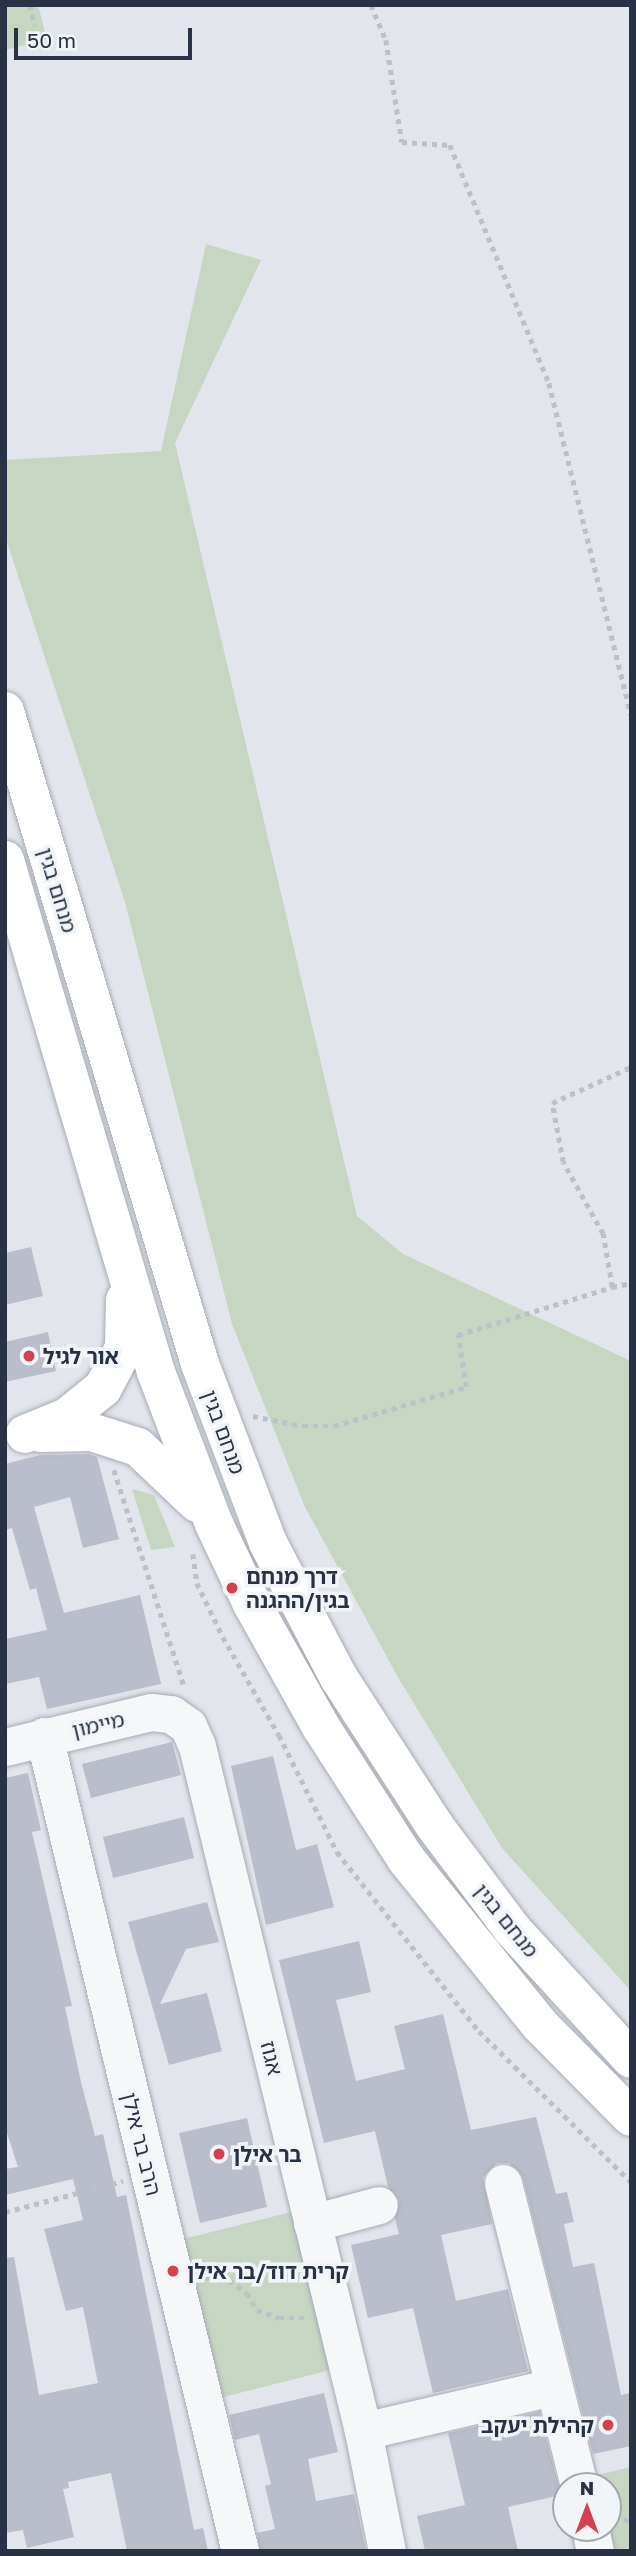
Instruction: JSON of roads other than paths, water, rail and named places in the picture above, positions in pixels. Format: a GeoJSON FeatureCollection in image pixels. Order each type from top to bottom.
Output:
{"type":"FeatureCollection","features":[{"type":"Feature","properties":{"kind":"main road","name":"מנחם בגין"},"geometry":{"type":"LineString","coordinates":[[5,711],[215,1407],[268,1543],[339,1678],[477,1885],[561,1985],[631,2059]]}},
{"type":"Feature","properties":{"kind":"main road","name":"מנחם בגין"},"geometry":{"type":"LineString","coordinates":[[5,860],[167,1405],[214,1524],[285,1667],[406,1859],[540,2025],[631,2118]]}},
{"type":"Feature","properties":{"kind":"main road"},"geometry":{"type":"LineString","coordinates":[[15,1437],[67,1417],[114,1373],[126,1328],[118,1246]]}},
{"type":"Feature","properties":{"kind":"main road"},"geometry":{"type":"LineString","coordinates":[[15,1437],[102,1433],[138,1447],[164,1468],[214,1524]]}},
{"type":"Feature","properties":{"kind":"street","name":"אגוז"},"geometry":{"type":"LineString","coordinates":[[152,1712],[171,1714],[188,1726],[197,1746],[363,2431],[387,2551]]}},
{"type":"Feature","properties":{"kind":"street","name":"מיימון"},"geometry":{"type":"LineString","coordinates":[[5,1747],[152,1712]]}},
{"type":"Feature","properties":{"kind":"street","name":"הרב בר אילן"},"geometry":{"type":"LineString","coordinates":[[44,1736],[240,2551]]}},
{"type":"Feature","properties":{"kind":"street"},"geometry":{"type":"LineString","coordinates":[[503,2182],[576,2472]]}},
{"type":"Feature","properties":{"kind":"street"},"geometry":{"type":"LineString","coordinates":[[312,2223],[379,2205]]}},
{"type":"Feature","properties":{"kind":"street"},"geometry":{"type":"LineString","coordinates":[[363,2431],[535,2391]]}},
{"type":"Feature","properties":{"kind":"place","name":"אור לגיל"},"geometry":{"type":"Point","coordinates":[29,1356]}},
{"type":"Feature","properties":{"kind":"place","name":"דרך מנחם בגין/ההגנה"},"geometry":{"type":"Point","coordinates":[232,1588]}},
{"type":"Feature","properties":{"kind":"place","name":"בר אילן"},"geometry":{"type":"Point","coordinates":[219,2154]}},
{"type":"Feature","properties":{"kind":"place","name":"קרית דוד/בר אילן"},"geometry":{"type":"Point","coordinates":[173,2271]}},
{"type":"Feature","properties":{"kind":"place","name":"קהילת יעקב"},"geometry":{"type":"Point","coordinates":[608,2425]}}]}
